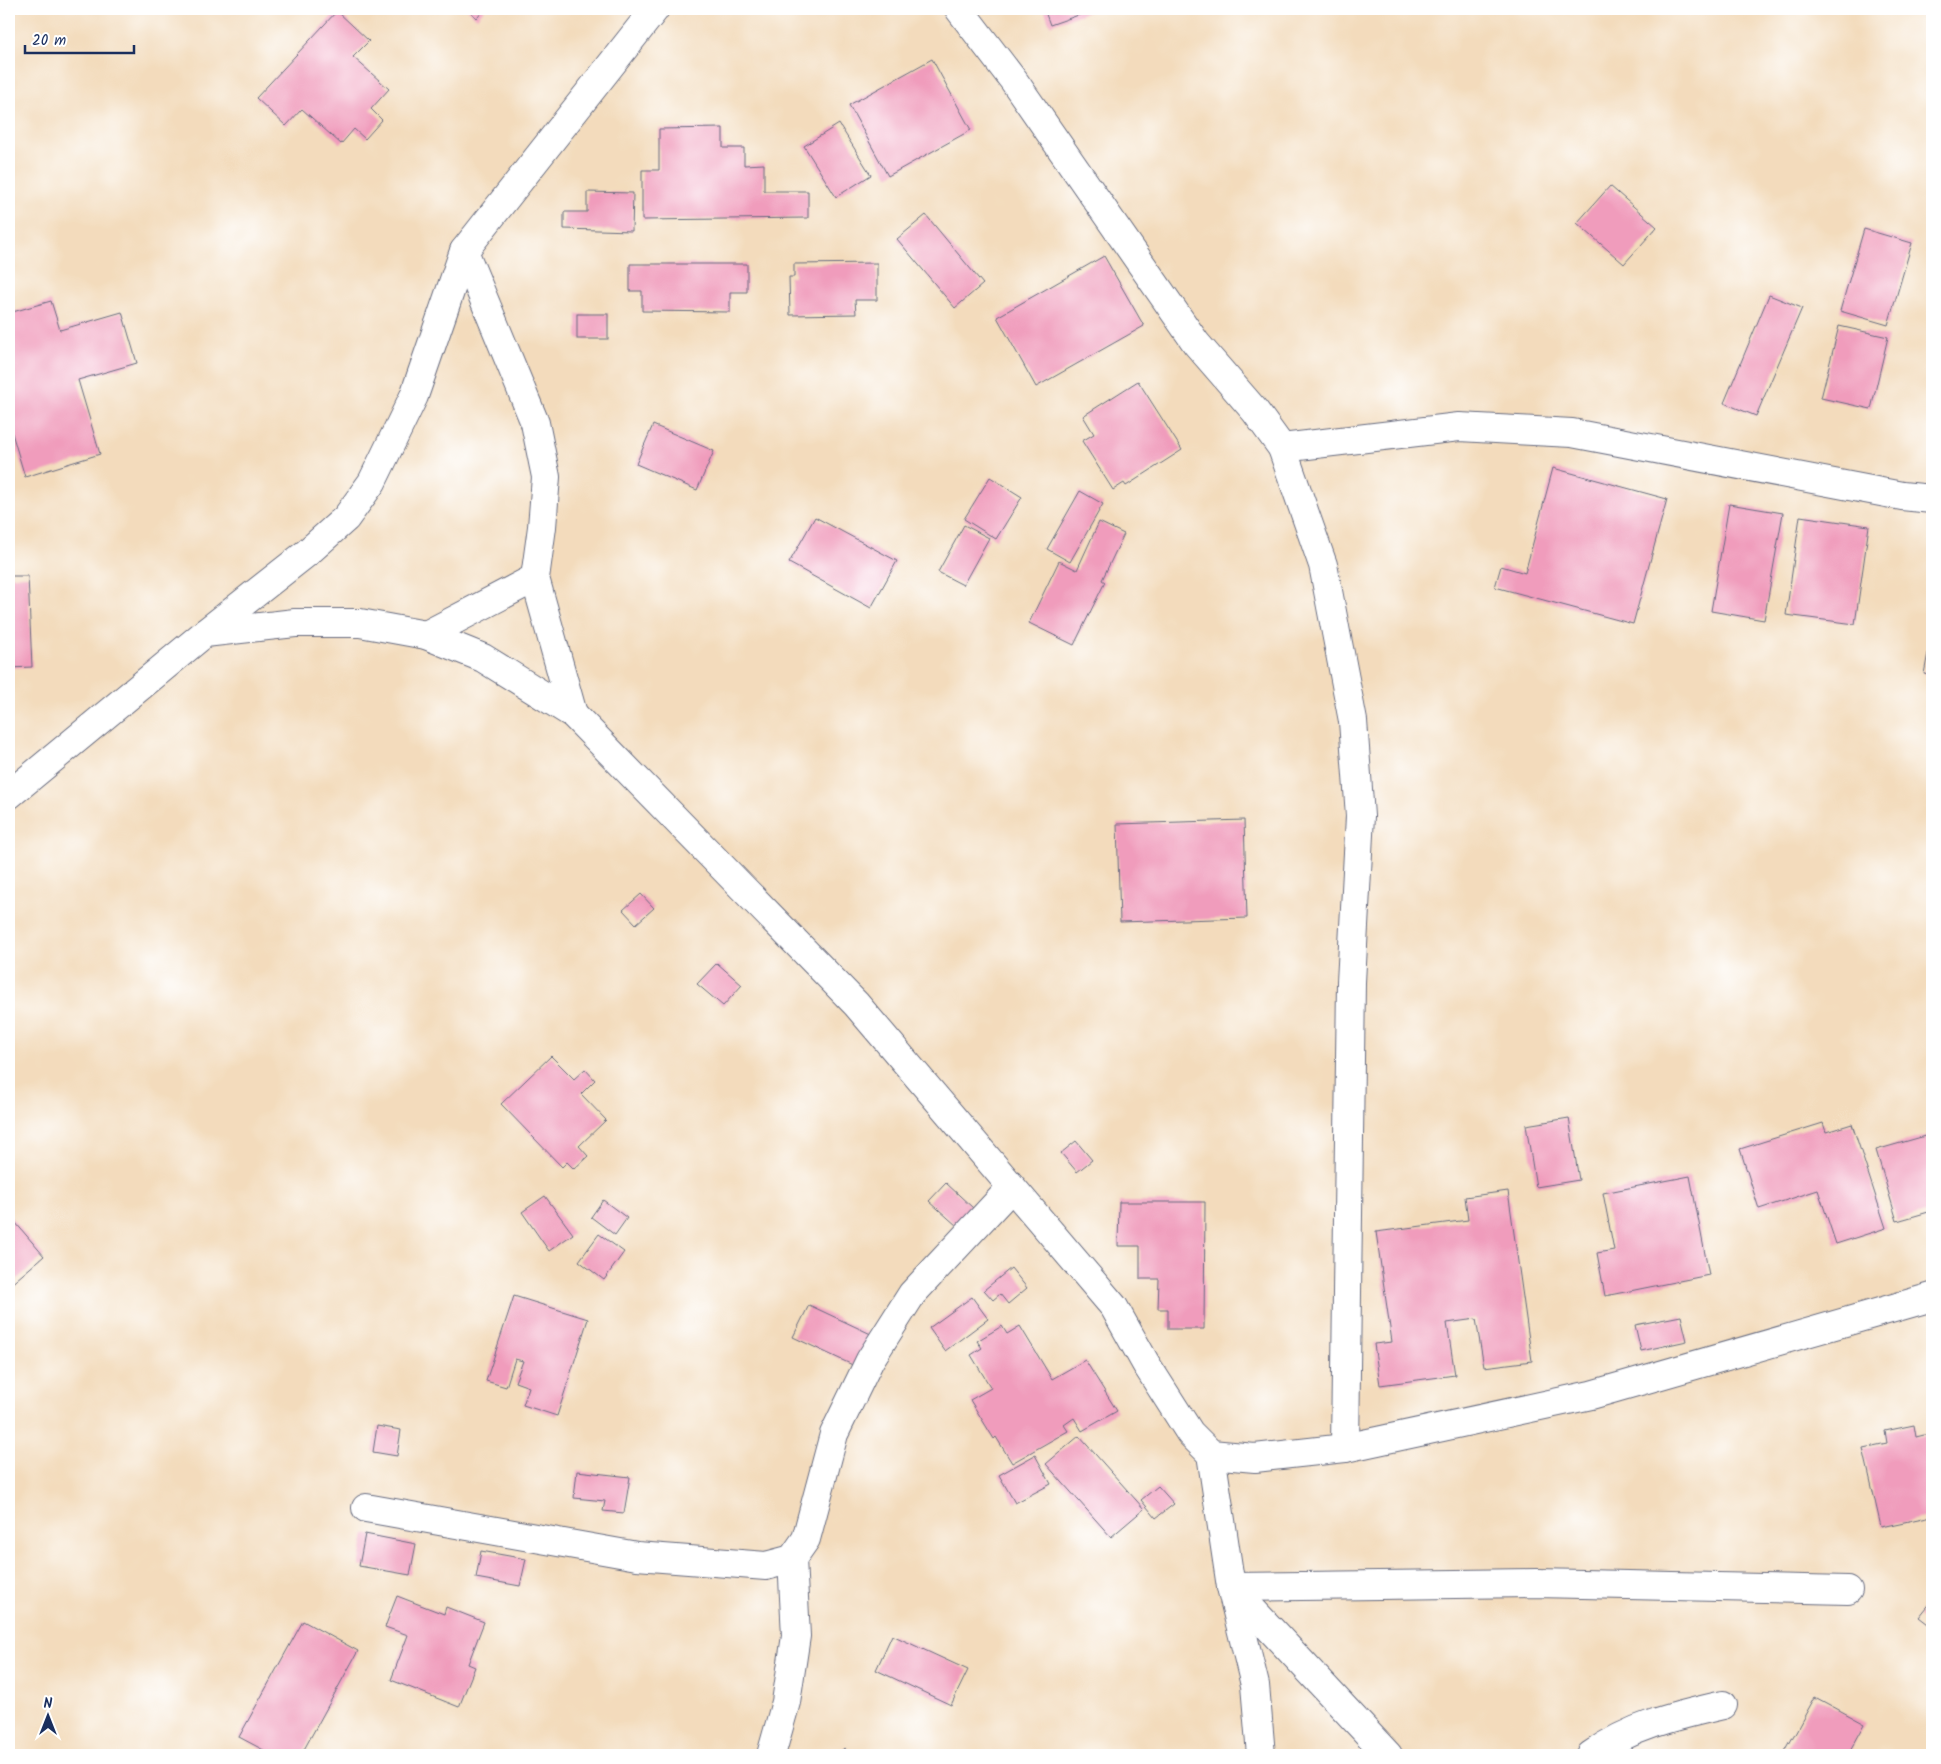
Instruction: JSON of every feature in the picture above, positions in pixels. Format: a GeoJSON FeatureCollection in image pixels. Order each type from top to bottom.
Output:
{"type":"FeatureCollection","features":[{"type":"Feature","properties":{"kind":"street"},"geometry":{"type":"LineString","coordinates":[[9,794],[205,633],[308,552],[346,518],[372,482],[414,396],[464,251],[655,9]]}},
{"type":"Feature","properties":{"kind":"street"},"geometry":{"type":"LineString","coordinates":[[959,9],[1014,81],[1196,343],[1255,412],[1282,448],[1323,565],[1353,721],[1360,816],[1351,982],[1345,1448]]}},
{"type":"Feature","properties":{"kind":"street"},"geometry":{"type":"LineString","coordinates":[[464,251],[535,423],[546,477],[535,578],[573,714]]}},
{"type":"Feature","properties":{"kind":"street"},"geometry":{"type":"LineString","coordinates":[[1282,448],[1459,427],[1572,433],[1892,494],[1932,499]]}},
{"type":"Feature","properties":{"kind":"street"},"geometry":{"type":"LineString","coordinates":[[426,635],[535,578]]}},
{"type":"Feature","properties":{"kind":"street"},"geometry":{"type":"LineString","coordinates":[[205,633],[295,623],[360,623],[426,635],[483,658],[573,714],[856,1004],[1011,1188],[1114,1306],[1146,1364],[1190,1432],[1211,1454],[1231,1587],[1255,1685],[1261,1755]]}},
{"type":"Feature","properties":{"kind":"street"},"geometry":{"type":"LineString","coordinates":[[771,1755],[786,1702],[796,1636],[792,1559],[806,1539],[834,1434],[870,1360],[912,1294],[1011,1188]]}},
{"type":"Feature","properties":{"kind":"street"},"geometry":{"type":"LineString","coordinates":[[1211,1454],[1255,1458],[1345,1448],[1591,1395],[1932,1297]]}},
{"type":"Feature","properties":{"kind":"street"},"geometry":{"type":"LineString","coordinates":[[366,1508],[637,1556],[766,1566],[792,1559]]}},
{"type":"Feature","properties":{"kind":"street"},"geometry":{"type":"LineString","coordinates":[[1231,1587],[1537,1583],[1848,1590]]}},
{"type":"Feature","properties":{"kind":"street"},"geometry":{"type":"LineString","coordinates":[[1231,1587],[1388,1755]]}},
{"type":"Feature","properties":{"kind":"street"},"geometry":{"type":"LineString","coordinates":[[1590,1755],[1611,1741],[1664,1719],[1723,1705]]}},
{"type":"Feature","properties":{"kind":"building"},"geometry":{"type":"Polygon","coordinates":[[[467,9],[485,9],[477,18],[467,9]]]}},
{"type":"Feature","properties":{"kind":"building"},"geometry":{"type":"Polygon","coordinates":[[[1044,9],[1096,9],[1050,25],[1044,9]]]}},
{"type":"Feature","properties":{"kind":"building"},"geometry":{"type":"Polygon","coordinates":[[[337,11],[369,41],[353,57],[389,89],[371,109],[382,120],[365,139],[354,129],[341,144],[302,109],[286,126],[256,98],[337,11]]]}},
{"type":"Feature","properties":{"kind":"building"},"geometry":{"type":"Polygon","coordinates":[[[932,59],[971,130],[888,176],[849,105],[932,59]]]}},
{"type":"Feature","properties":{"kind":"building"},"geometry":{"type":"Polygon","coordinates":[[[839,124],[871,175],[836,197],[804,146],[839,124]]]}},
{"type":"Feature","properties":{"kind":"building"},"geometry":{"type":"Polygon","coordinates":[[[723,128],[723,148],[744,148],[744,165],[764,164],[764,191],[808,191],[808,218],[642,220],[642,170],[659,170],[659,129],[723,128]]]}},
{"type":"Feature","properties":{"kind":"building"},"geometry":{"type":"Polygon","coordinates":[[[1610,186],[1657,227],[1624,264],[1577,223],[1610,186]]]}},
{"type":"Feature","properties":{"kind":"building"},"geometry":{"type":"Polygon","coordinates":[[[587,192],[633,193],[632,231],[564,229],[564,212],[587,212],[587,192]]]}},
{"type":"Feature","properties":{"kind":"building"},"geometry":{"type":"Polygon","coordinates":[[[926,215],[983,284],[955,308],[897,239],[926,215]]]}},
{"type":"Feature","properties":{"kind":"building"},"geometry":{"type":"Polygon","coordinates":[[[1864,229],[1912,243],[1888,325],[1840,311],[1864,229]]]}},
{"type":"Feature","properties":{"kind":"building"},"geometry":{"type":"Polygon","coordinates":[[[1104,256],[1144,326],[1036,387],[997,317],[1104,256]]]}},
{"type":"Feature","properties":{"kind":"building"},"geometry":{"type":"Polygon","coordinates":[[[877,263],[877,300],[855,300],[856,314],[790,315],[789,277],[794,277],[794,264],[877,263]]]}},
{"type":"Feature","properties":{"kind":"building"},"geometry":{"type":"Polygon","coordinates":[[[630,264],[747,264],[747,292],[730,292],[730,312],[642,311],[642,291],[630,291],[630,264]]]}},
{"type":"Feature","properties":{"kind":"building"},"geometry":{"type":"Polygon","coordinates":[[[1769,295],[1802,308],[1756,416],[1724,403],[1769,295]]]}},
{"type":"Feature","properties":{"kind":"building"},"geometry":{"type":"Polygon","coordinates":[[[51,301],[60,330],[122,312],[137,363],[78,380],[100,454],[25,477],[9,423],[9,313],[51,301]]]}},
{"type":"Feature","properties":{"kind":"building"},"geometry":{"type":"Polygon","coordinates":[[[577,314],[608,314],[608,339],[577,339],[577,314]]]}},
{"type":"Feature","properties":{"kind":"building"},"geometry":{"type":"Polygon","coordinates":[[[1839,326],[1888,337],[1871,409],[1821,398],[1839,326]]]}},
{"type":"Feature","properties":{"kind":"building"},"geometry":{"type":"Polygon","coordinates":[[[1138,381],[1182,450],[1126,486],[1124,483],[1113,490],[1082,441],[1094,434],[1083,416],[1138,381]]]}},
{"type":"Feature","properties":{"kind":"building"},"geometry":{"type":"Polygon","coordinates":[[[653,425],[714,451],[697,490],[636,464],[653,425]]]}},
{"type":"Feature","properties":{"kind":"building"},"geometry":{"type":"Polygon","coordinates":[[[1553,468],[1667,499],[1633,624],[1495,587],[1501,566],[1525,573],[1553,468]]]}},
{"type":"Feature","properties":{"kind":"building"},"geometry":{"type":"Polygon","coordinates":[[[990,477],[1022,497],[996,539],[964,519],[990,477]]]}},
{"type":"Feature","properties":{"kind":"building"},"geometry":{"type":"Polygon","coordinates":[[[1080,491],[1103,504],[1070,562],[1047,549],[1080,491]]]}},
{"type":"Feature","properties":{"kind":"building"},"geometry":{"type":"Polygon","coordinates":[[[1729,504],[1783,513],[1764,620],[1711,611],[1729,504]]]}},
{"type":"Feature","properties":{"kind":"building"},"geometry":{"type":"Polygon","coordinates":[[[1800,516],[1869,526],[1855,624],[1786,615],[1800,516]]]}},
{"type":"Feature","properties":{"kind":"building"},"geometry":{"type":"Polygon","coordinates":[[[815,517],[897,561],[871,608],[789,563],[815,517]]]}},
{"type":"Feature","properties":{"kind":"building"},"geometry":{"type":"Polygon","coordinates":[[[1099,522],[1124,534],[1102,580],[1105,582],[1074,645],[1029,623],[1059,561],[1077,570],[1099,522]]]}},
{"type":"Feature","properties":{"kind":"building"},"geometry":{"type":"Polygon","coordinates":[[[964,525],[989,538],[963,585],[938,572],[964,525]]]}},
{"type":"Feature","properties":{"kind":"building"},"geometry":{"type":"Polygon","coordinates":[[[9,576],[28,576],[32,667],[9,668],[9,576]]]}},
{"type":"Feature","properties":{"kind":"building"},"geometry":{"type":"Polygon","coordinates":[[[1932,637],[1932,676],[1924,674],[1932,637]]]}},
{"type":"Feature","properties":{"kind":"building"},"geometry":{"type":"Polygon","coordinates":[[[1932,736],[1932,753],[1931,753],[1929,737],[1932,736]]]}},
{"type":"Feature","properties":{"kind":"building"},"geometry":{"type":"Polygon","coordinates":[[[1244,820],[1247,918],[1120,922],[1117,824],[1244,820]]]}},
{"type":"Feature","properties":{"kind":"building"},"geometry":{"type":"Polygon","coordinates":[[[641,894],[654,908],[636,924],[623,910],[641,894]]]}},
{"type":"Feature","properties":{"kind":"building"},"geometry":{"type":"Polygon","coordinates":[[[717,963],[742,985],[723,1006],[697,984],[717,963]]]}},
{"type":"Feature","properties":{"kind":"building"},"geometry":{"type":"Polygon","coordinates":[[[551,1056],[574,1079],[585,1069],[595,1080],[581,1094],[606,1120],[579,1146],[588,1156],[574,1169],[567,1162],[562,1167],[501,1104],[551,1056]]]}},
{"type":"Feature","properties":{"kind":"building"},"geometry":{"type":"Polygon","coordinates":[[[1569,1118],[1579,1180],[1536,1187],[1526,1125],[1569,1118]]]}},
{"type":"Feature","properties":{"kind":"building"},"geometry":{"type":"Polygon","coordinates":[[[1823,1123],[1826,1132],[1852,1124],[1886,1228],[1836,1244],[1818,1190],[1759,1209],[1740,1149],[1823,1123]]]}},
{"type":"Feature","properties":{"kind":"building"},"geometry":{"type":"Polygon","coordinates":[[[1932,1134],[1932,1211],[1897,1221],[1876,1150],[1932,1134]]]}},
{"type":"Feature","properties":{"kind":"building"},"geometry":{"type":"Polygon","coordinates":[[[1076,1141],[1092,1160],[1077,1172],[1061,1153],[1076,1141]]]}},
{"type":"Feature","properties":{"kind":"building"},"geometry":{"type":"Polygon","coordinates":[[[1690,1176],[1709,1275],[1605,1296],[1597,1253],[1614,1250],[1603,1193],[1690,1176]]]}},
{"type":"Feature","properties":{"kind":"building"},"geometry":{"type":"Polygon","coordinates":[[[946,1183],[973,1208],[957,1226],[929,1201],[946,1183]]]}},
{"type":"Feature","properties":{"kind":"building"},"geometry":{"type":"Polygon","coordinates":[[[1508,1191],[1532,1361],[1484,1367],[1476,1319],[1447,1323],[1455,1375],[1380,1385],[1374,1344],[1392,1342],[1376,1232],[1468,1220],[1465,1197],[1508,1191]]]}},
{"type":"Feature","properties":{"kind":"building"},"geometry":{"type":"Polygon","coordinates":[[[545,1196],[573,1234],[549,1251],[522,1212],[545,1196]]]}},
{"type":"Feature","properties":{"kind":"building"},"geometry":{"type":"Polygon","coordinates":[[[603,1200],[627,1218],[615,1235],[591,1217],[603,1200]]]}},
{"type":"Feature","properties":{"kind":"building"},"geometry":{"type":"Polygon","coordinates":[[[1119,1202],[1205,1202],[1204,1329],[1168,1329],[1168,1309],[1158,1309],[1159,1279],[1140,1279],[1140,1246],[1118,1246],[1119,1202]]]}},
{"type":"Feature","properties":{"kind":"building"},"geometry":{"type":"Polygon","coordinates":[[[9,1215],[44,1256],[9,1286],[9,1215]]]}},
{"type":"Feature","properties":{"kind":"building"},"geometry":{"type":"Polygon","coordinates":[[[599,1234],[624,1252],[604,1280],[579,1261],[599,1234]]]}},
{"type":"Feature","properties":{"kind":"building"},"geometry":{"type":"Polygon","coordinates":[[[1011,1268],[1027,1288],[1008,1304],[1000,1294],[993,1300],[984,1290],[1011,1268]]]}},
{"type":"Feature","properties":{"kind":"building"},"geometry":{"type":"Polygon","coordinates":[[[514,1296],[588,1319],[557,1416],[523,1405],[529,1387],[515,1382],[523,1361],[515,1359],[506,1387],[486,1381],[514,1296]]]}},
{"type":"Feature","properties":{"kind":"building"},"geometry":{"type":"Polygon","coordinates":[[[972,1297],[988,1319],[945,1351],[929,1328],[972,1297]]]}},
{"type":"Feature","properties":{"kind":"building"},"geometry":{"type":"Polygon","coordinates":[[[809,1305],[875,1336],[859,1368],[793,1337],[809,1305]]]}},
{"type":"Feature","properties":{"kind":"building"},"geometry":{"type":"Polygon","coordinates":[[[1681,1316],[1687,1341],[1641,1351],[1635,1325],[1681,1316]]]}},
{"type":"Feature","properties":{"kind":"building"},"geometry":{"type":"Polygon","coordinates":[[[1002,1326],[1007,1334],[1020,1326],[1052,1379],[1085,1360],[1117,1411],[1082,1431],[1074,1418],[1064,1425],[1068,1431],[1012,1463],[996,1437],[994,1439],[970,1400],[991,1388],[971,1355],[982,1348],[977,1341],[1002,1326]]]}},
{"type":"Feature","properties":{"kind":"building"},"geometry":{"type":"Polygon","coordinates":[[[1914,1425],[1916,1437],[1932,1433],[1932,1516],[1881,1527],[1863,1448],[1887,1443],[1885,1431],[1914,1425]]]}},
{"type":"Feature","properties":{"kind":"building"},"geometry":{"type":"Polygon","coordinates":[[[377,1426],[401,1430],[397,1456],[373,1452],[377,1426]]]}},
{"type":"Feature","properties":{"kind":"building"},"geometry":{"type":"Polygon","coordinates":[[[1079,1436],[1144,1509],[1111,1537],[1046,1464],[1079,1436]]]}},
{"type":"Feature","properties":{"kind":"building"},"geometry":{"type":"Polygon","coordinates":[[[1035,1455],[1051,1484],[1015,1503],[999,1475],[1035,1455]]]}},
{"type":"Feature","properties":{"kind":"building"},"geometry":{"type":"Polygon","coordinates":[[[577,1471],[630,1477],[624,1513],[603,1511],[605,1501],[574,1498],[577,1471]]]}},
{"type":"Feature","properties":{"kind":"building"},"geometry":{"type":"Polygon","coordinates":[[[1158,1486],[1174,1504],[1156,1518],[1141,1500],[1158,1486]]]}},
{"type":"Feature","properties":{"kind":"building"},"geometry":{"type":"Polygon","coordinates":[[[365,1534],[416,1544],[410,1575],[359,1566],[365,1534]]]}},
{"type":"Feature","properties":{"kind":"building"},"geometry":{"type":"Polygon","coordinates":[[[481,1551],[526,1559],[520,1586],[476,1578],[481,1551]]]}},
{"type":"Feature","properties":{"kind":"building"},"geometry":{"type":"Polygon","coordinates":[[[397,1596],[444,1614],[446,1607],[484,1622],[468,1664],[475,1667],[459,1707],[391,1680],[408,1635],[385,1627],[397,1596]]]}},
{"type":"Feature","properties":{"kind":"building"},"geometry":{"type":"Polygon","coordinates":[[[1932,1601],[1932,1627],[1919,1617],[1932,1601]]]}},
{"type":"Feature","properties":{"kind":"building"},"geometry":{"type":"Polygon","coordinates":[[[303,1621],[358,1651],[301,1755],[273,1755],[239,1737],[303,1621]]]}},
{"type":"Feature","properties":{"kind":"building"},"geometry":{"type":"Polygon","coordinates":[[[892,1635],[968,1670],[951,1705],[876,1670],[892,1635]]]}},
{"type":"Feature","properties":{"kind":"building"},"geometry":{"type":"Polygon","coordinates":[[[1815,1697],[1865,1724],[1848,1755],[1783,1755],[1815,1697]]]}},
{"type":"Feature","properties":{"kind":"building"},"geometry":{"type":"Polygon","coordinates":[[[844,1748],[852,1755],[837,1755],[844,1748]]]}}]}
